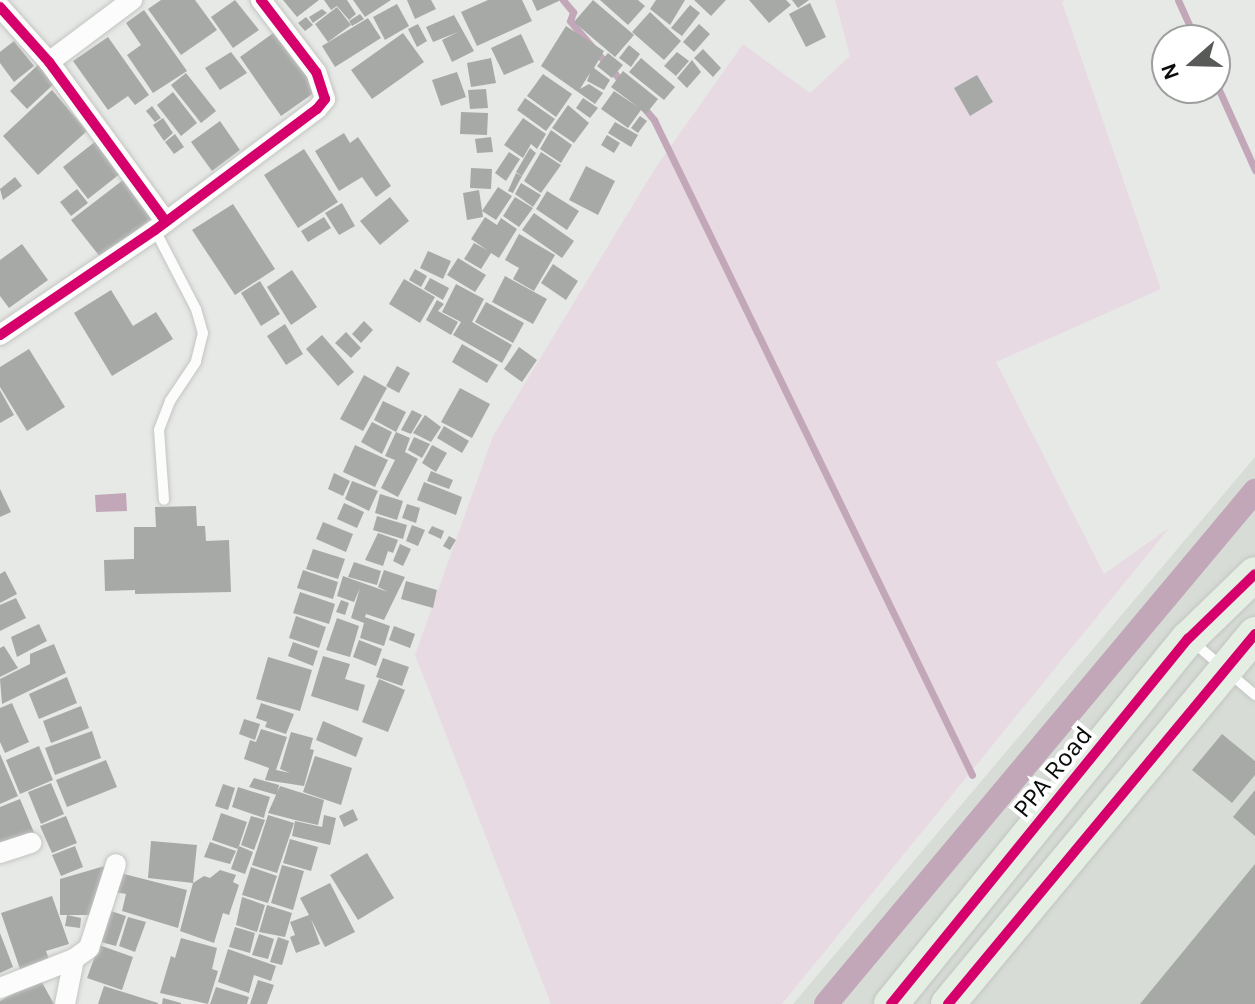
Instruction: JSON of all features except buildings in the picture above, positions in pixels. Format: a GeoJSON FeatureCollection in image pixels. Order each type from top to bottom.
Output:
{"type":"FeatureCollection","features":[{"type":"Feature","properties":{"kind":"highway","name":"PPA Road"},"geometry":{"type":"LineString","coordinates":[[891,1004],[1188,639],[1255,574]]}},
{"type":"Feature","properties":{"kind":"highway"},"geometry":{"type":"LineString","coordinates":[[948,1004],[1255,634]]}},
{"type":"Feature","properties":{"kind":"highway"},"geometry":{"type":"LineString","coordinates":[[990,885],[1023,913]]}},
{"type":"Feature","properties":{"kind":"street"},"geometry":{"type":"LineString","coordinates":[[49,62],[132,0]]}},
{"type":"Feature","properties":{"kind":"street"},"geometry":{"type":"LineString","coordinates":[[0,335],[160,226],[317,109],[325,99],[316,72],[261,0]]}},
{"type":"Feature","properties":{"kind":"street"},"geometry":{"type":"LineString","coordinates":[[0,7],[49,62],[160,226]]}},
{"type":"Feature","properties":{"kind":"street"},"geometry":{"type":"LineString","coordinates":[[0,853],[31,843]]}},
{"type":"Feature","properties":{"kind":"street"},"geometry":{"type":"LineString","coordinates":[[0,988],[74,959],[89,948],[116,864]]}},
{"type":"Feature","properties":{"kind":"street"},"geometry":{"type":"LineString","coordinates":[[65,1004],[74,959]]}},
{"type":"Feature","properties":{"kind":"lane"},"geometry":{"type":"LineString","coordinates":[[160,226],[196,309],[203,333],[196,362],[170,401],[159,430],[164,500]]}},
{"type":"Feature","properties":{"kind":"lane"},"geometry":{"type":"LineString","coordinates":[[1188,639],[1255,695]]}},
{"type":"Feature","properties":{"kind":"shaded area"},"geometry":{"type":"Polygon","coordinates":[[[835,0],[1065,0],[1062,2],[1161,289],[996,362],[1104,574],[1170,527],[782,1004],[551,1004],[415,655],[493,436],[656,167],[743,44],[810,93],[850,56],[835,0]]]}},
{"type":"Feature","properties":{"kind":"shaded area"},"geometry":{"type":"Polygon","coordinates":[[[1255,457],[1255,1004],[793,1004],[1255,457]]]}},
{"type":"Feature","properties":{"kind":"shaded area"},"geometry":{"type":"Polygon","coordinates":[[[126,493],[127,511],[96,512],[95,495],[126,493]]]}},
{"type":"Feature","properties":{"kind":"waterway"},"geometry":{"type":"LineString","coordinates":[[563,0],[573,12],[570,21],[623,83]]}},
{"type":"Feature","properties":{"kind":"waterway"},"geometry":{"type":"LineString","coordinates":[[1178,0],[1189,24]]}},
{"type":"Feature","properties":{"kind":"waterway"},"geometry":{"type":"LineString","coordinates":[[1225,104],[1255,170]]}},
{"type":"Feature","properties":{"kind":"waterway"},"geometry":{"type":"LineString","coordinates":[[644,108],[654,120],[972,775]]}},
{"type":"Feature","properties":{"kind":"waterway"},"geometry":{"type":"LineString","coordinates":[[826,1004],[1255,491]]}},
{"type":"Feature","properties":{"kind":"cycle path"},"geometry":{"type":"LineString","coordinates":[[0,335],[155,230],[317,109],[325,99],[316,72],[261,0]]}},
{"type":"Feature","properties":{"kind":"cycle path"},"geometry":{"type":"LineString","coordinates":[[0,7],[49,62],[166,222]]}},
{"type":"Feature","properties":{"kind":"cycle path"},"geometry":{"type":"LineString","coordinates":[[891,1004],[1188,639],[1255,574]]}},
{"type":"Feature","properties":{"kind":"cycle path"},"geometry":{"type":"LineString","coordinates":[[948,1004],[1255,634]]}}]}
